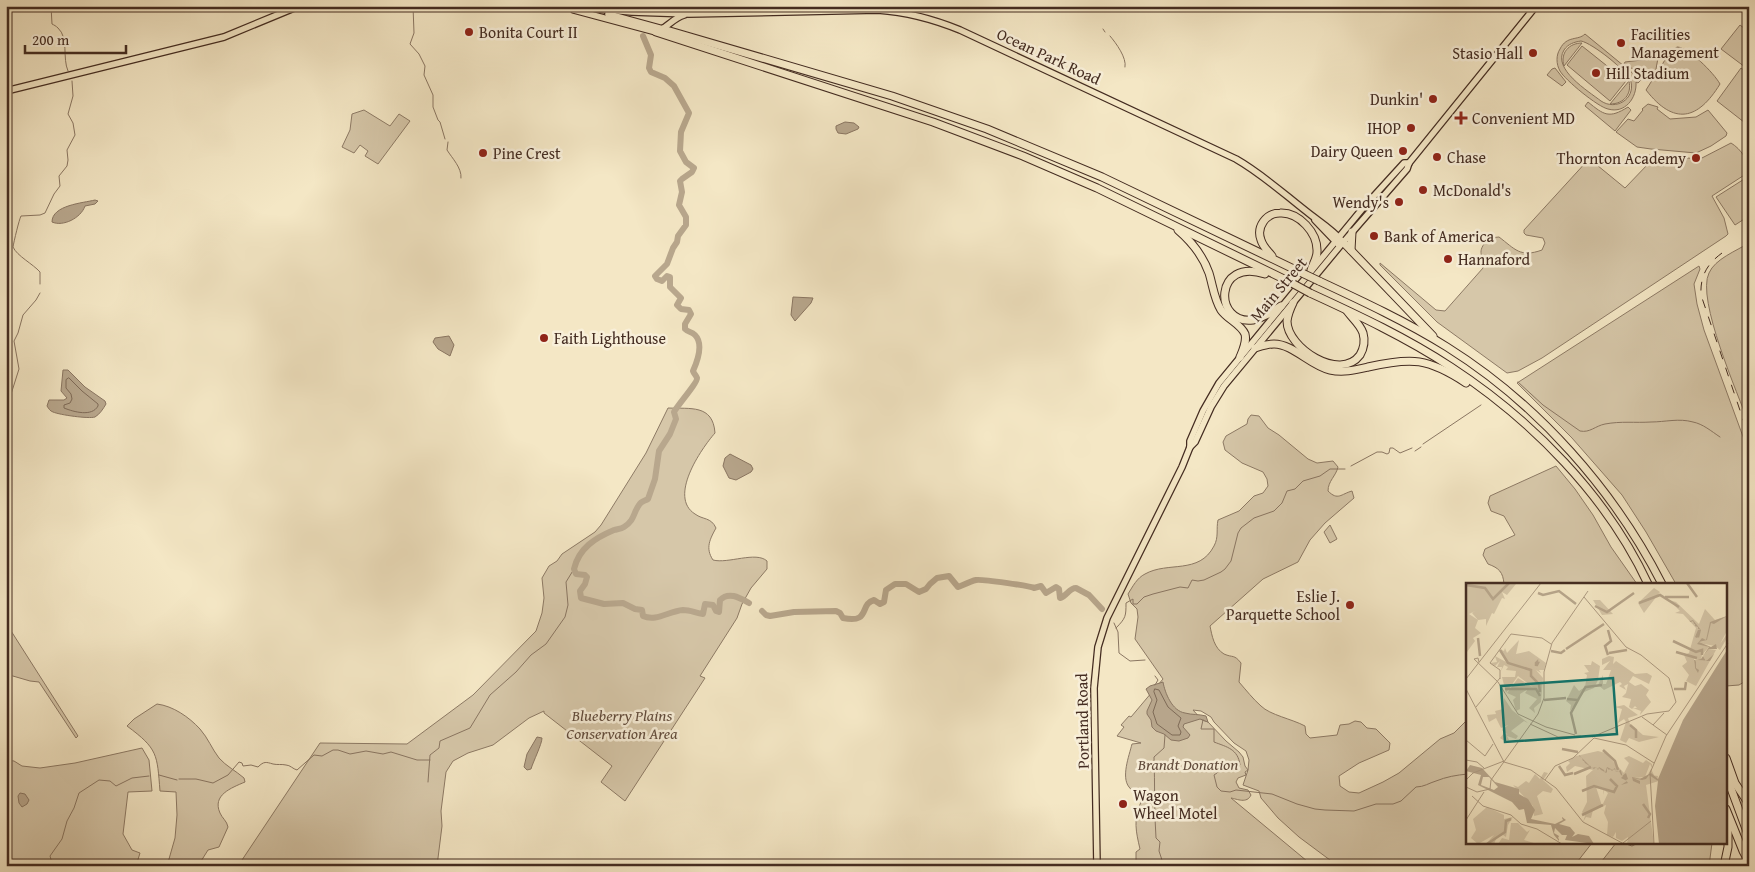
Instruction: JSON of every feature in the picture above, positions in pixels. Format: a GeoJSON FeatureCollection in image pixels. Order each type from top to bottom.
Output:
{"type":"FeatureCollection","features":[{"type":"Feature","properties":{"kind":"highway"},"geometry":{"type":"LineString","coordinates":[[659,30],[977,138],[1057,170],[1345,309],[1438,359],[1478,386],[1549,447],[1592,496],[1628,548],[1647,583]]}},
{"type":"Feature","properties":{"kind":"highway"},"geometry":{"type":"LineString","coordinates":[[659,30],[892,96],[988,129],[1095,173],[1355,298],[1440,343],[1493,379],[1521,403],[1567,448],[1623,518],[1661,583]]}},
{"type":"Feature","properties":{"kind":"highway"},"geometry":{"type":"LineString","coordinates":[[1278,261],[1262,244],[1260,231],[1263,222],[1268,217],[1281,213],[1289,214],[1300,220],[1314,236],[1317,252],[1311,270]]}},
{"type":"Feature","properties":{"kind":"highway"},"geometry":{"type":"LineString","coordinates":[[1168,222],[1189,240],[1200,253],[1207,267],[1219,306],[1225,315],[1244,332],[1246,342],[1240,356]]}},
{"type":"Feature","properties":{"kind":"highway"},"geometry":{"type":"LineString","coordinates":[[1352,232],[1352,250]]}},
{"type":"Feature","properties":{"kind":"highway"},"geometry":{"type":"LineString","coordinates":[[1339,242],[1352,250],[1440,343]]}},
{"type":"Feature","properties":{"kind":"highway"},"geometry":{"type":"LineString","coordinates":[[1281,306],[1256,319],[1240,318],[1227,307],[1224,295],[1225,290],[1228,282],[1234,276],[1246,271],[1260,272],[1288,282]]}},
{"type":"Feature","properties":{"kind":"highway"},"geometry":{"type":"LineString","coordinates":[[1293,303],[1288,321],[1292,336],[1313,356],[1323,362],[1335,365],[1345,365],[1354,360],[1361,353],[1364,344],[1362,330],[1345,309]]}},
{"type":"Feature","properties":{"kind":"highway"},"geometry":{"type":"LineString","coordinates":[[1256,348],[1268,344],[1282,345],[1320,367],[1340,372],[1399,361],[1424,362],[1450,373],[1508,410]]}},
{"type":"Feature","properties":{"kind":"highway"},"geometry":{"type":"LineString","coordinates":[[1728,764],[1735,783],[1749,804]]}},
{"type":"Feature","properties":{"kind":"highway"},"geometry":{"type":"LineString","coordinates":[[1728,780],[1749,837]]}},
{"type":"Feature","properties":{"kind":"highway"},"geometry":{"type":"LineString","coordinates":[[1728,814],[1749,862]]}},
{"type":"Feature","properties":{"kind":"highway"},"geometry":{"type":"LineString","coordinates":[[1728,829],[1728,843]]}},
{"type":"Feature","properties":{"kind":"highway"},"geometry":{"type":"LineString","coordinates":[[1724,866],[1728,844]]}},
{"type":"Feature","properties":{"kind":"main road"},"geometry":{"type":"LineString","coordinates":[[6,91],[224,37],[299,6]]}},
{"type":"Feature","properties":{"kind":"main road","name":"Main Street"},"geometry":{"type":"LineString","coordinates":[[1190,447],[1190,442],[1209,397],[1240,356],[1311,270],[1339,242],[1352,232],[1407,169],[1408,163],[1536,6]]}},
{"type":"Feature","properties":{"kind":"main road","name":"Ocean Park Road"},"geometry":{"type":"LineString","coordinates":[[565,7],[667,14],[878,10],[931,19],[966,33],[1226,154],[1266,178],[1310,214],[1339,242]]}},
{"type":"Feature","properties":{"kind":"main road","name":"Ocean Park Road"},"geometry":{"type":"LineString","coordinates":[[565,7],[583,13],[659,30],[678,17],[689,14]]}},
{"type":"Feature","properties":{"kind":"main road"},"geometry":{"type":"LineString","coordinates":[[584,8],[659,30]]}},
{"type":"Feature","properties":{"kind":"main road"},"geometry":{"type":"LineString","coordinates":[[667,14],[670,22]]}},
{"type":"Feature","properties":{"kind":"main road","name":"Main Street"},"geometry":{"type":"LineString","coordinates":[[1125,582],[1217,395],[1293,303],[1390,178],[1404,163],[1408,163]]}},
{"type":"Feature","properties":{"kind":"main road","name":"Portland Road"},"geometry":{"type":"LineString","coordinates":[[1097,866],[1095,658],[1104,625],[1125,582]]}},
{"type":"Feature","properties":{"kind":"green space"},"geometry":{"type":"Polygon","coordinates":[[[1740,25],[1749,32],[1749,70],[1721,49],[1740,25]]]}},
{"type":"Feature","properties":{"kind":"green space"},"geometry":{"type":"Polygon","coordinates":[[[1585,34],[1641,80],[1638,83],[1636,82],[1632,99],[1625,107],[1614,110],[1603,107],[1582,93],[1560,71],[1557,60],[1560,49],[1569,40],[1585,34]],[[1581,41],[1574,43],[1567,46],[1564,50],[1562,57],[1563,65],[1567,72],[1601,101],[1613,105],[1623,102],[1630,94],[1631,82],[1628,77],[1609,58],[1581,41]]]}},
{"type":"Feature","properties":{"kind":"green space"},"geometry":{"type":"Polygon","coordinates":[[[1577,43],[1582,43],[1564,66],[1563,57],[1567,50],[1577,43]]]}},
{"type":"Feature","properties":{"kind":"green space","name":"Hill Stadium"},"geometry":{"type":"Polygon","coordinates":[[[1582,46],[1626,81],[1610,101],[1567,65],[1582,46]]]}},
{"type":"Feature","properties":{"kind":"green space"},"geometry":{"type":"Polygon","coordinates":[[[1677,47],[1688,51],[1700,61],[1720,84],[1703,105],[1685,114],[1666,109],[1656,102],[1646,90],[1670,52],[1677,47]]]}},
{"type":"Feature","properties":{"kind":"green space"},"geometry":{"type":"Polygon","coordinates":[[[1658,58],[1656,69],[1651,79],[1624,64],[1625,62],[1658,58]]]}},
{"type":"Feature","properties":{"kind":"green space"},"geometry":{"type":"Polygon","coordinates":[[[1555,68],[1566,82],[1562,86],[1547,75],[1555,68]]]}},
{"type":"Feature","properties":{"kind":"green space"},"geometry":{"type":"Polygon","coordinates":[[[1741,68],[1749,74],[1749,126],[1717,101],[1741,68]]]}},
{"type":"Feature","properties":{"kind":"green space"},"geometry":{"type":"Polygon","coordinates":[[[1629,81],[1630,86],[1626,97],[1615,104],[1610,104],[1629,81]]]}},
{"type":"Feature","properties":{"kind":"green space"},"geometry":{"type":"Polygon","coordinates":[[[1588,102],[1607,114],[1616,113],[1628,107],[1631,110],[1615,131],[1585,106],[1588,102]]]}},
{"type":"Feature","properties":{"kind":"green space"},"geometry":{"type":"Polygon","coordinates":[[[1648,104],[1658,107],[1657,109],[1670,119],[1696,117],[1708,110],[1727,133],[1726,136],[1696,153],[1637,147],[1616,132],[1628,119],[1634,121],[1648,104]]]}},
{"type":"Feature","properties":{"kind":"green space"},"geometry":{"type":"Polygon","coordinates":[[[364,110],[390,126],[399,114],[410,121],[378,164],[365,156],[368,151],[360,145],[354,153],[342,147],[350,130],[352,114],[364,110]]]}},
{"type":"Feature","properties":{"kind":"green space"},"geometry":{"type":"Polygon","coordinates":[[[1731,143],[1744,156],[1749,172],[1712,196],[1724,218],[1728,234],[1542,358],[1518,371],[1507,373],[1437,322],[1380,265],[1380,263],[1436,310],[1445,311],[1483,268],[1481,251],[1489,238],[1499,237],[1523,253],[1542,250],[1545,243],[1543,238],[1526,235],[1524,230],[1588,160],[1592,161],[1625,188],[1649,163],[1649,155],[1700,159],[1731,143]]]}},
{"type":"Feature","properties":{"kind":"green space"},"geometry":{"type":"Polygon","coordinates":[[[1749,176],[1749,216],[1735,225],[1716,197],[1749,176]]]}},
{"type":"Feature","properties":{"kind":"green space"},"geometry":{"type":"Polygon","coordinates":[[[1749,243],[1749,424],[1713,324],[1708,303],[1707,286],[1709,273],[1712,268],[1726,256],[1749,243]]]}},
{"type":"Feature","properties":{"kind":"green space"},"geometry":{"type":"Polygon","coordinates":[[[1699,266],[1700,269],[1694,284],[1697,304],[1704,330],[1749,453],[1747,560],[1749,575],[1749,679],[1739,685],[1728,686],[1728,583],[1675,583],[1622,495],[1572,438],[1517,383],[1699,266]]]}},
{"type":"Feature","properties":{"kind":"green space","name":"Blueberry Plains Conservation Area"},"geometry":{"type":"Polygon","coordinates":[[[668,408],[699,410],[710,417],[713,424],[715,433],[695,461],[686,485],[685,496],[688,506],[695,514],[709,520],[716,528],[710,540],[709,548],[713,560],[749,557],[762,558],[767,561],[767,569],[751,588],[737,618],[700,676],[705,678],[625,801],[601,782],[612,766],[544,713],[544,711],[529,718],[493,745],[468,753],[453,761],[446,772],[437,866],[241,866],[242,860],[320,743],[407,744],[473,695],[536,631],[542,613],[544,598],[542,578],[549,566],[557,561],[562,554],[595,532],[601,525],[646,453],[668,408]]]}},
{"type":"Feature","properties":{"kind":"green space","name":"Brandt Donation"},"geometry":{"type":"Polygon","coordinates":[[[1251,415],[1259,416],[1268,428],[1308,459],[1317,463],[1333,461],[1338,467],[1329,484],[1328,491],[1334,496],[1340,496],[1352,491],[1354,498],[1325,523],[1310,540],[1298,562],[1263,579],[1210,626],[1218,648],[1224,654],[1235,657],[1241,663],[1239,682],[1265,709],[1305,726],[1306,734],[1310,738],[1337,735],[1340,725],[1355,721],[1361,722],[1367,728],[1376,729],[1390,743],[1389,750],[1359,763],[1339,776],[1340,786],[1349,792],[1359,793],[1399,773],[1440,739],[1454,733],[1466,721],[1466,844],[1591,844],[1574,866],[1338,866],[1299,837],[1278,818],[1261,798],[1259,791],[1243,785],[1248,770],[1245,772],[1246,775],[1238,778],[1236,782],[1239,788],[1248,790],[1251,795],[1244,800],[1231,798],[1313,866],[1136,866],[1136,852],[1140,849],[1136,831],[1136,820],[1141,802],[1139,796],[1127,783],[1126,772],[1132,744],[1141,743],[1117,736],[1124,727],[1121,725],[1129,716],[1131,717],[1163,679],[1135,639],[1138,617],[1137,609],[1131,603],[1128,594],[1137,580],[1145,574],[1163,568],[1192,564],[1208,555],[1216,543],[1218,520],[1239,511],[1254,496],[1263,493],[1268,486],[1263,472],[1242,463],[1225,450],[1223,442],[1226,436],[1247,424],[1251,415]],[[1193,710],[1239,752],[1243,757],[1248,770],[1249,760],[1246,751],[1234,743],[1211,717],[1201,711],[1193,710]]]}},
{"type":"Feature","properties":{"kind":"green space"},"geometry":{"type":"Polygon","coordinates":[[[1556,466],[1593,515],[1611,547],[1636,583],[1504,583],[1500,571],[1488,564],[1483,555],[1485,549],[1515,535],[1504,516],[1491,511],[1488,503],[1490,496],[1556,466]]]}},
{"type":"Feature","properties":{"kind":"green space"},"geometry":{"type":"Polygon","coordinates":[[[1330,525],[1337,539],[1330,543],[1324,532],[1330,525]]]}},
{"type":"Feature","properties":{"kind":"green space"},"geometry":{"type":"Polygon","coordinates":[[[6,623],[78,736],[76,738],[39,682],[6,674],[6,623]]]}},
{"type":"Feature","properties":{"kind":"green space"},"geometry":{"type":"Polygon","coordinates":[[[157,704],[175,710],[191,720],[203,732],[219,758],[244,778],[245,782],[224,793],[221,797],[218,807],[228,827],[219,847],[208,850],[198,866],[167,866],[175,838],[176,792],[160,791],[158,768],[154,753],[145,741],[127,726],[134,719],[157,704]]]}},
{"type":"Feature","properties":{"kind":"green space"},"geometry":{"type":"Polygon","coordinates":[[[142,748],[149,760],[152,791],[128,792],[123,834],[132,850],[140,853],[136,866],[6,866],[6,760],[14,761],[22,766],[40,768],[75,763],[142,748]]]}},
{"type":"Feature","properties":{"kind":"green space"},"geometry":{"type":"Polygon","coordinates":[[[1615,844],[1712,844],[1709,866],[1598,866],[1615,844]]]}},
{"type":"Feature","properties":{"kind":"water"},"geometry":{"type":"Polygon","coordinates":[[[845,122],[854,123],[859,127],[846,134],[838,133],[836,126],[845,122]]]}},
{"type":"Feature","properties":{"kind":"water"},"geometry":{"type":"Polygon","coordinates":[[[95,200],[98,201],[95,204],[85,206],[76,218],[61,223],[52,222],[53,216],[62,208],[95,200]]]}},
{"type":"Feature","properties":{"kind":"water"},"geometry":{"type":"Polygon","coordinates":[[[793,297],[813,298],[811,303],[795,321],[791,315],[793,297]]]}},
{"type":"Feature","properties":{"kind":"water"},"geometry":{"type":"Polygon","coordinates":[[[449,336],[454,345],[450,356],[438,349],[433,342],[435,338],[449,336]]]}},
{"type":"Feature","properties":{"kind":"water"},"geometry":{"type":"Polygon","coordinates":[[[63,370],[68,370],[85,387],[105,401],[106,404],[97,416],[74,416],[52,412],[49,409],[47,406],[49,400],[64,400],[67,398],[61,391],[63,370]]]}},
{"type":"Feature","properties":{"kind":"water"},"geometry":{"type":"Polygon","coordinates":[[[730,454],[751,465],[753,469],[751,472],[736,480],[729,478],[723,466],[725,458],[730,454]]]}},
{"type":"Feature","properties":{"kind":"water"},"geometry":{"type":"Polygon","coordinates":[[[1163,682],[1167,696],[1176,709],[1180,712],[1206,716],[1208,722],[1200,719],[1184,724],[1183,727],[1190,735],[1188,738],[1179,741],[1171,740],[1152,727],[1147,711],[1152,700],[1146,689],[1163,682]]]}},
{"type":"Feature","properties":{"kind":"water"},"geometry":{"type":"Polygon","coordinates":[[[537,737],[542,738],[541,744],[531,769],[527,770],[524,767],[527,754],[537,737]]]}},
{"type":"Feature","properties":{"kind":"water"},"geometry":{"type":"Polygon","coordinates":[[[20,793],[25,794],[29,800],[22,807],[18,796],[20,793]]]}},
{"type":"Feature","properties":{"kind":"waterway"},"geometry":{"type":"LineString","coordinates":[[51,6],[52,24],[58,28],[63,37],[68,71]]}},
{"type":"Feature","properties":{"kind":"waterway"},"geometry":{"type":"LineString","coordinates":[[413,6],[414,33],[410,44],[419,54],[425,66],[424,75],[433,95],[433,107],[445,139]]}},
{"type":"Feature","properties":{"kind":"waterway"},"geometry":{"type":"LineString","coordinates":[[643,36],[651,55],[649,68],[651,72],[665,78],[674,86],[689,113],[681,132],[680,151],[686,162],[694,168],[692,172],[680,181],[682,192],[679,205],[686,217],[686,225],[678,236],[667,264],[655,276],[662,281],[667,276],[670,277],[670,287],[681,298],[677,305],[681,309],[689,310],[691,314],[685,324],[685,329],[695,335],[699,343],[699,353],[693,371],[697,378],[674,412],[676,419],[670,434],[659,451],[655,479],[648,499],[640,504],[632,519],[623,528],[614,530],[589,545],[580,555],[574,569],[576,574],[587,577],[580,591],[581,598],[604,604],[623,603],[642,610],[643,616],[648,618],[683,610],[703,614],[705,604],[713,605],[716,611],[719,612],[720,600],[727,596],[734,596],[749,603]]}},
{"type":"Feature","properties":{"kind":"waterway"},"geometry":{"type":"LineString","coordinates":[[1110,36],[1123,55],[1125,67]]}},
{"type":"Feature","properties":{"kind":"waterway"},"geometry":{"type":"LineString","coordinates":[[40,284],[40,272],[18,254],[13,247],[21,216],[45,213],[60,186],[59,176],[67,166],[67,150],[75,135],[73,123],[68,114],[73,96],[72,81]]}},
{"type":"Feature","properties":{"kind":"waterway"},"geometry":{"type":"LineString","coordinates":[[448,142],[447,150],[458,167],[461,178]]}},
{"type":"Feature","properties":{"kind":"waterway"},"geometry":{"type":"LineString","coordinates":[[6,410],[19,369],[14,341],[23,315],[40,293]]}},
{"type":"Feature","properties":{"kind":"waterway"},"geometry":{"type":"LineString","coordinates":[[1518,382],[1543,405],[1580,431],[1587,431],[1611,423],[1682,420],[1700,424],[1720,437]]}},
{"type":"Feature","properties":{"kind":"waterway"},"geometry":{"type":"LineString","coordinates":[[1423,444],[1481,405]]}},
{"type":"Feature","properties":{"kind":"waterway"},"geometry":{"type":"LineString","coordinates":[[1415,451],[1421,447]]}},
{"type":"Feature","properties":{"kind":"waterway"},"geometry":{"type":"LineString","coordinates":[[1351,466],[1377,452],[1387,454],[1390,448],[1400,453],[1412,448]]}},
{"type":"Feature","properties":{"kind":"waterway"},"geometry":{"type":"LineString","coordinates":[[1116,628],[1125,617],[1126,603],[1133,599],[1133,604],[1137,604],[1144,597],[1153,594],[1180,587],[1188,588],[1192,580],[1204,580],[1225,569],[1231,561],[1241,528],[1254,518],[1274,511],[1282,503],[1287,491],[1295,489],[1303,481],[1320,476],[1330,469],[1345,469]]}},
{"type":"Feature","properties":{"kind":"waterway"},"geometry":{"type":"LineString","coordinates":[[428,782],[430,755],[439,748],[440,741],[470,728],[490,695],[516,672],[531,655],[546,644],[565,617],[568,605],[566,582],[574,569]]}},
{"type":"Feature","properties":{"kind":"waterway"},"geometry":{"type":"LineString","coordinates":[[762,611],[770,616],[794,612],[836,611],[843,618],[858,618],[870,602],[874,600],[880,604],[884,602],[886,590],[895,584],[906,584],[919,592],[926,589],[937,578],[949,576],[958,587],[980,580],[1034,588],[1041,586],[1046,593],[1056,587],[1059,589],[1060,598],[1076,588],[1089,595],[1102,609]]}},
{"type":"Feature","properties":{"kind":"waterway"},"geometry":{"type":"LineString","coordinates":[[1114,623],[1118,632],[1119,653],[1130,661],[1145,660]]}},
{"type":"Feature","properties":{"kind":"waterway"},"geometry":{"type":"LineString","coordinates":[[1155,676],[1158,680],[1155,685]]}},
{"type":"Feature","properties":{"kind":"waterway"},"geometry":{"type":"LineString","coordinates":[[1203,720],[1201,729],[1214,729],[1214,742],[1231,749],[1239,760],[1240,765],[1230,770],[1228,765],[1222,762],[1217,773],[1214,775],[1217,787],[1221,791],[1230,792],[1236,790],[1272,794],[1315,809],[1354,811],[1376,804],[1393,804],[1401,801],[1416,787],[1424,786],[1447,777],[1466,774]]}},
{"type":"Feature","properties":{"kind":"waterway"},"geometry":{"type":"LineString","coordinates":[[1164,866],[1159,851],[1160,842],[1156,838],[1154,757],[1164,748],[1165,735]]}},
{"type":"Feature","properties":{"kind":"waterway"},"geometry":{"type":"LineString","coordinates":[[179,779],[196,779],[213,783],[228,775],[239,762],[243,766],[251,765],[258,767],[265,762],[289,766],[297,770],[314,755],[322,756],[333,750],[350,754],[366,751],[383,754],[391,752],[417,760],[430,760]]}},
{"type":"Feature","properties":{"kind":"waterway"},"geometry":{"type":"LineString","coordinates":[[159,775],[177,780]]}},
{"type":"Feature","properties":{"kind":"waterway"},"geometry":{"type":"LineString","coordinates":[[53,866],[50,856],[62,839],[67,821],[79,793],[99,780],[110,781],[116,786],[132,778],[149,776]]}},
{"type":"Feature","properties":{"kind":"waterway"},"geometry":{"type":"LineString","coordinates":[[1626,844],[1632,846],[1636,844]]}},
{"type":"Feature","properties":{"kind":"railway"},"geometry":{"type":"LineString","coordinates":[[1722,253],[1705,271],[1701,295],[1749,437]]}},
{"type":"Feature","properties":{"kind":"place","name":"Bonita Court II"},"geometry":{"type":"Point","coordinates":[469,32]}},
{"type":"Feature","properties":{"kind":"place","name":"Facilities Management"},"geometry":{"type":"Point","coordinates":[1621,43]}},
{"type":"Feature","properties":{"kind":"place","name":"Stasio Hall"},"geometry":{"type":"Point","coordinates":[1533,53]}},
{"type":"Feature","properties":{"kind":"place","name":"Hill Stadium"},"geometry":{"type":"Point","coordinates":[1596,73]}},
{"type":"Feature","properties":{"kind":"place","name":"Dunkin'"},"geometry":{"type":"Point","coordinates":[1433,99]}},
{"type":"Feature","properties":{"kind":"place","name":"Convenient MD"},"geometry":{"type":"Point","coordinates":[1461,118]}},
{"type":"Feature","properties":{"kind":"place","name":"IHOP"},"geometry":{"type":"Point","coordinates":[1411,128]}},
{"type":"Feature","properties":{"kind":"place","name":"Dairy Queen"},"geometry":{"type":"Point","coordinates":[1403,151]}},
{"type":"Feature","properties":{"kind":"place","name":"Pine Crest"},"geometry":{"type":"Point","coordinates":[483,153]}},
{"type":"Feature","properties":{"kind":"place","name":"Chase"},"geometry":{"type":"Point","coordinates":[1437,157]}},
{"type":"Feature","properties":{"kind":"place","name":"Thornton Academy"},"geometry":{"type":"Point","coordinates":[1696,158]}},
{"type":"Feature","properties":{"kind":"place","name":"McDonald's"},"geometry":{"type":"Point","coordinates":[1423,190]}},
{"type":"Feature","properties":{"kind":"place","name":"Wendy's"},"geometry":{"type":"Point","coordinates":[1399,202]}},
{"type":"Feature","properties":{"kind":"place","name":"Bank of America"},"geometry":{"type":"Point","coordinates":[1374,236]}},
{"type":"Feature","properties":{"kind":"place","name":"Hannaford"},"geometry":{"type":"Point","coordinates":[1448,259]}},
{"type":"Feature","properties":{"kind":"place","name":"Faith Lighthouse"},"geometry":{"type":"Point","coordinates":[544,338]}},
{"type":"Feature","properties":{"kind":"place","name":"Eslie J. Parquette School"},"geometry":{"type":"Point","coordinates":[1350,605]}},
{"type":"Feature","properties":{"kind":"place","name":"Wagon Wheel Motel"},"geometry":{"type":"Point","coordinates":[1123,804]}}]}
